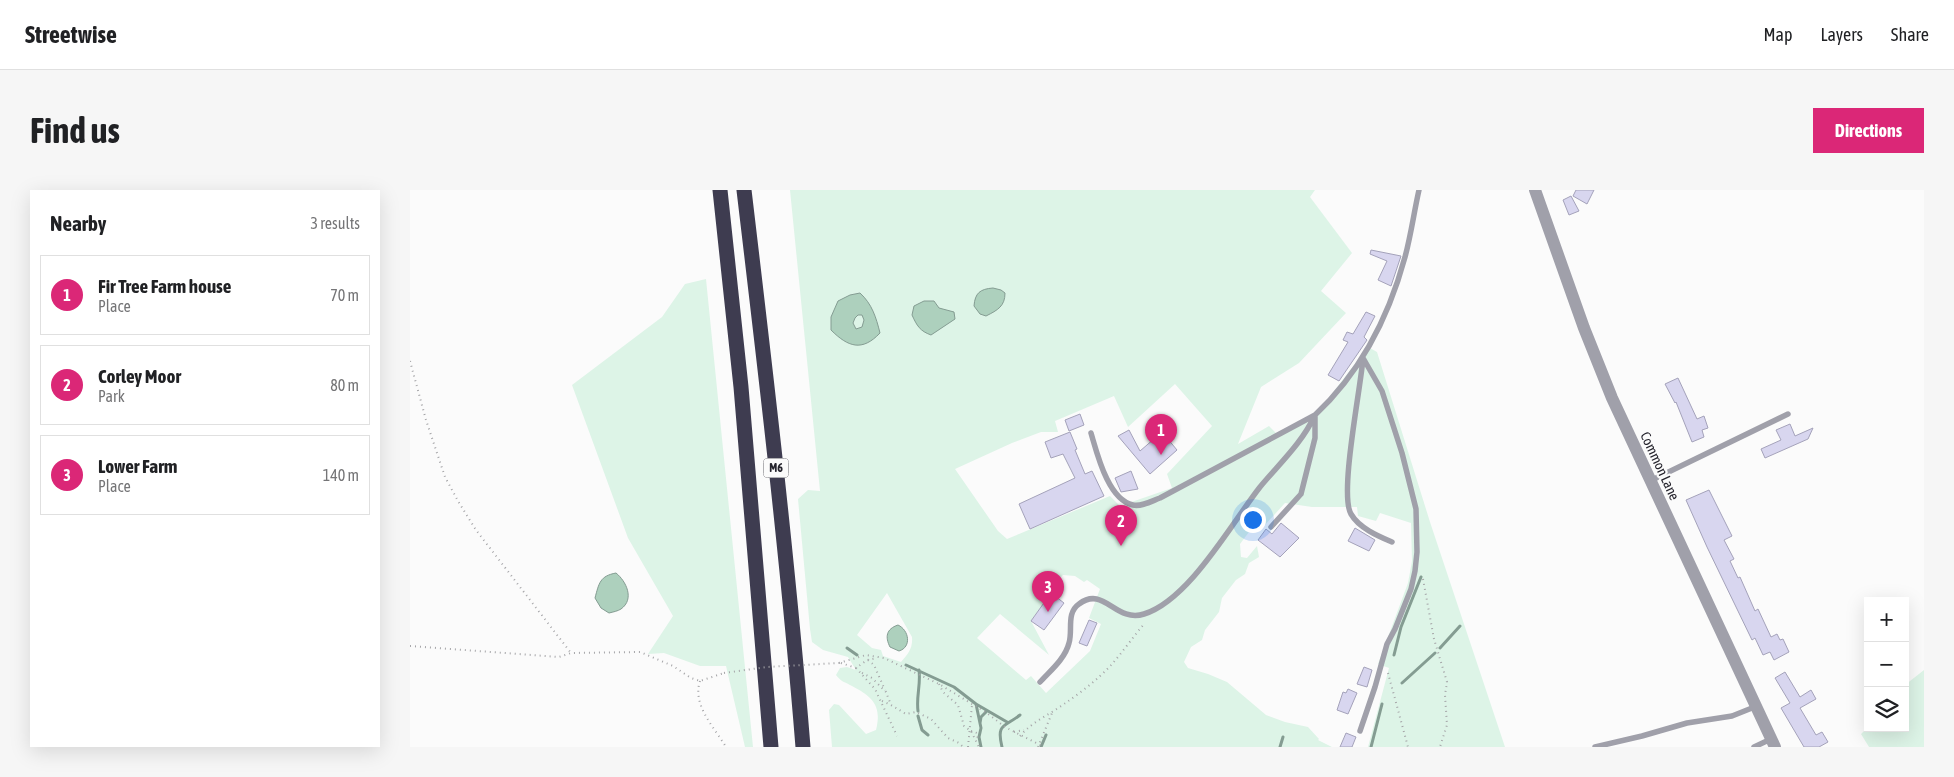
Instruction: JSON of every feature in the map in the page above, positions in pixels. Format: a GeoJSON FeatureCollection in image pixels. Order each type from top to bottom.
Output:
{"type":"FeatureCollection","features":[{"type":"Feature","properties":{"kind":"highway","name":"M6"},"geometry":{"type":"LineString","coordinates":[[720,190],[741,387],[771,747]]}},
{"type":"Feature","properties":{"kind":"highway","name":"M6"},"geometry":{"type":"LineString","coordinates":[[744,190],[768,392],[796,660],[803,747]]}},
{"type":"Feature","properties":{"kind":"street","name":"Common Lane"},"geometry":{"type":"LineString","coordinates":[[1536,190],[1584,328],[1612,398],[1773,743]]}},
{"type":"Feature","properties":{"kind":"lane"},"geometry":{"type":"LineString","coordinates":[[1091,433],[1106,477],[1116,494],[1133,505],[1160,498],[1315,415],[1327,404],[1363,358],[1394,291],[1405,256],[1419,190]]}},
{"type":"Feature","properties":{"kind":"lane"},"geometry":{"type":"LineString","coordinates":[[1363,358],[1350,463],[1348,508],[1356,522],[1376,536],[1392,542]]}},
{"type":"Feature","properties":{"kind":"lane"},"geometry":{"type":"LineString","coordinates":[[1360,731],[1378,680],[1387,644],[1411,589],[1416,571],[1417,545],[1416,509],[1402,453],[1382,391],[1363,358]]}},
{"type":"Feature","properties":{"kind":"lane"},"geometry":{"type":"LineString","coordinates":[[1650,481],[1788,414]]}},
{"type":"Feature","properties":{"kind":"lane"},"geometry":{"type":"LineString","coordinates":[[1271,527],[1301,494],[1315,438],[1315,415]]}},
{"type":"Feature","properties":{"kind":"lane"},"geometry":{"type":"LineString","coordinates":[[1040,682],[1063,657],[1069,645],[1071,616],[1075,607],[1087,598],[1100,598],[1114,609],[1132,616],[1157,609],[1187,583],[1217,548],[1260,487],[1306,434],[1315,415]]}},
{"type":"Feature","properties":{"kind":"lane"},"geometry":{"type":"LineString","coordinates":[[1595,747],[1687,723],[1732,716],[1757,706]]}},
{"type":"Feature","properties":{"kind":"lane"},"geometry":{"type":"LineString","coordinates":[[1754,747],[1773,743]]}},
{"type":"Feature","properties":{"kind":"path"},"geometry":{"type":"LineString","coordinates":[[410,361],[445,477],[476,530],[571,653]]}},
{"type":"Feature","properties":{"kind":"path"},"geometry":{"type":"LineString","coordinates":[[1422,577],[1434,639],[1448,682],[1445,694],[1446,725],[1440,747]]}},
{"type":"Feature","properties":{"kind":"path"},"geometry":{"type":"LineString","coordinates":[[1020,736],[1038,720],[1100,676],[1121,654],[1133,636],[1157,609]]}},
{"type":"Feature","properties":{"kind":"path"},"geometry":{"type":"LineString","coordinates":[[410,646],[559,657],[571,653],[640,652],[673,666],[691,678],[700,681],[724,673],[767,667],[839,663],[866,655],[884,658],[939,684],[987,713],[1005,727],[1043,747]]}},
{"type":"Feature","properties":{"kind":"path"},"geometry":{"type":"LineString","coordinates":[[856,668],[872,658],[884,658]]}},
{"type":"Feature","properties":{"kind":"path"},"geometry":{"type":"LineString","coordinates":[[867,660],[874,665],[891,705]]}},
{"type":"Feature","properties":{"kind":"path"},"geometry":{"type":"LineString","coordinates":[[839,663],[856,668],[875,689],[898,736]]}},
{"type":"Feature","properties":{"kind":"path"},"geometry":{"type":"LineString","coordinates":[[1386,671],[1390,676],[1408,747]]}},
{"type":"Feature","properties":{"kind":"path"},"geometry":{"type":"LineString","coordinates":[[862,673],[872,678],[886,692]]}},
{"type":"Feature","properties":{"kind":"path"},"geometry":{"type":"LineString","coordinates":[[700,681],[697,690],[698,699],[726,747]]}},
{"type":"Feature","properties":{"kind":"path"},"geometry":{"type":"LineString","coordinates":[[939,684],[944,692],[958,705],[964,726],[970,731],[979,745]]}},
{"type":"Feature","properties":{"kind":"path"},"geometry":{"type":"LineString","coordinates":[[880,701],[906,714],[916,712],[931,719],[948,738],[963,747]]}},
{"type":"Feature","properties":{"kind":"path"},"geometry":{"type":"LineString","coordinates":[[968,747],[972,705]]}},
{"type":"Feature","properties":{"kind":"path"},"geometry":{"type":"LineString","coordinates":[[1038,745],[1053,711]]}},
{"type":"Feature","properties":{"kind":"path"},"geometry":{"type":"LineString","coordinates":[[1014,732],[1026,729]]}},
{"type":"Feature","properties":{"kind":"shaded area"},"geometry":{"type":"Polygon","coordinates":[[[790,190],[1315,190],[1310,197],[1352,253],[1321,291],[1346,313],[1299,363],[1261,387],[1238,444],[1269,426],[1276,433],[1308,418],[1321,408],[1368,347],[1377,352],[1430,522],[1505,747],[1368,747],[1389,668],[1378,664],[1408,583],[1412,561],[1411,523],[1380,513],[1376,521],[1358,516],[1357,507],[1312,507],[1285,503],[1265,525],[1258,520],[1240,544],[1241,557],[1247,558],[1257,546],[1259,557],[1249,563],[1245,574],[1236,580],[1222,598],[1219,612],[1205,630],[1202,640],[1191,647],[1184,662],[1188,668],[1227,682],[1266,715],[1285,722],[1308,727],[1318,740],[1332,747],[832,747],[829,710],[834,704],[839,705],[866,734],[876,730],[878,715],[877,708],[870,698],[841,681],[836,675],[840,668],[847,667],[856,670],[848,657],[823,650],[812,642],[798,499],[808,490],[820,491],[790,190]],[[1175,384],[1128,427],[1114,396],[1055,421],[1058,432],[1041,432],[955,469],[998,531],[1007,539],[1110,496],[1120,506],[1172,488],[1167,474],[1212,426],[1175,384]],[[1063,575],[1053,585],[1051,593],[1031,621],[1049,655],[1000,614],[977,638],[1026,680],[1031,676],[1046,693],[1090,651],[1101,624],[1089,618],[1100,589],[1087,580],[1084,582],[1075,576],[1063,575]],[[887,593],[857,635],[872,648],[881,650],[883,656],[901,662],[912,644],[912,637],[887,593]]]}},
{"type":"Feature","properties":{"kind":"shaded area"},"geometry":{"type":"Polygon","coordinates":[[[706,279],[753,747],[745,747],[726,666],[700,666],[664,653],[648,654],[673,616],[628,538],[572,385],[662,317],[685,284],[706,279]]]}},
{"type":"Feature","properties":{"kind":"shaded area"},"geometry":{"type":"Polygon","coordinates":[[[993,288],[1005,293],[1004,301],[997,310],[986,316],[980,314],[974,306],[977,295],[985,289],[993,288]]]}},
{"type":"Feature","properties":{"kind":"shaded area"},"geometry":{"type":"Polygon","coordinates":[[[860,293],[868,302],[880,333],[867,343],[861,345],[855,345],[843,340],[831,330],[831,317],[838,301],[850,295],[860,293]],[[858,315],[855,318],[853,323],[856,329],[862,327],[864,320],[862,315],[858,315]]]}},
{"type":"Feature","properties":{"kind":"shaded area"},"geometry":{"type":"Polygon","coordinates":[[[924,301],[934,301],[939,308],[954,312],[955,319],[931,335],[924,332],[917,325],[912,315],[914,306],[924,301]]]}},
{"type":"Feature","properties":{"kind":"shaded area"},"geometry":{"type":"Polygon","coordinates":[[[616,573],[626,585],[628,600],[621,609],[609,613],[601,608],[595,598],[603,578],[616,573]]]}},
{"type":"Feature","properties":{"kind":"shaded area"},"geometry":{"type":"Polygon","coordinates":[[[898,625],[902,627],[908,638],[906,646],[899,651],[890,647],[887,640],[889,631],[898,625]]]}},
{"type":"Feature","properties":{"kind":"shaded area"},"geometry":{"type":"Polygon","coordinates":[[[1924,670],[1924,747],[1869,747],[1861,734],[1864,731],[1909,732],[1909,682],[1924,670]]]}},
{"type":"Feature","properties":{"kind":"building"},"geometry":{"type":"Polygon","coordinates":[[[1576,190],[1594,190],[1587,204],[1573,196],[1576,190]]]}},
{"type":"Feature","properties":{"kind":"building"},"geometry":{"type":"Polygon","coordinates":[[[1571,196],[1579,211],[1569,215],[1563,200],[1571,196]]]}},
{"type":"Feature","properties":{"kind":"building"},"geometry":{"type":"Polygon","coordinates":[[[1371,250],[1401,256],[1391,286],[1378,280],[1387,261],[1370,254],[1371,250]]]}},
{"type":"Feature","properties":{"kind":"building"},"geometry":{"type":"Polygon","coordinates":[[[1366,312],[1375,316],[1364,337],[1367,340],[1339,381],[1328,375],[1348,342],[1343,340],[1347,332],[1353,334],[1366,312]]]}},
{"type":"Feature","properties":{"kind":"building"},"geometry":{"type":"Polygon","coordinates":[[[1678,378],[1697,419],[1704,416],[1708,428],[1702,430],[1704,437],[1692,442],[1676,402],[1665,384],[1678,378]]]}},
{"type":"Feature","properties":{"kind":"building"},"geometry":{"type":"Polygon","coordinates":[[[1080,414],[1084,425],[1069,431],[1065,420],[1080,414]]]}},
{"type":"Feature","properties":{"kind":"building"},"geometry":{"type":"Polygon","coordinates":[[[1790,424],[1795,436],[1813,428],[1808,439],[1765,458],[1761,449],[1781,440],[1776,430],[1790,424]]]}},
{"type":"Feature","properties":{"kind":"building"},"geometry":{"type":"Polygon","coordinates":[[[1129,430],[1140,451],[1162,432],[1177,450],[1150,474],[1118,436],[1129,430]]]}},
{"type":"Feature","properties":{"kind":"building"},"geometry":{"type":"Polygon","coordinates":[[[1070,432],[1085,474],[1092,471],[1104,496],[1030,529],[1019,504],[1075,478],[1063,454],[1051,458],[1045,442],[1070,432]]]}},
{"type":"Feature","properties":{"kind":"building"},"geometry":{"type":"Polygon","coordinates":[[[1131,471],[1138,489],[1121,492],[1115,478],[1131,471]]]}},
{"type":"Feature","properties":{"kind":"building"},"geometry":{"type":"Polygon","coordinates":[[[1709,490],[1732,536],[1724,540],[1734,559],[1730,561],[1738,578],[1740,577],[1755,611],[1758,609],[1771,637],[1777,634],[1780,640],[1783,639],[1789,652],[1774,660],[1770,652],[1763,655],[1755,638],[1752,640],[1686,500],[1709,490]]]}},
{"type":"Feature","properties":{"kind":"building"},"geometry":{"type":"Polygon","coordinates":[[[1281,523],[1299,538],[1280,557],[1258,540],[1266,529],[1272,534],[1281,523]]]}},
{"type":"Feature","properties":{"kind":"building"},"geometry":{"type":"Polygon","coordinates":[[[1355,528],[1375,540],[1369,551],[1348,541],[1355,528]]]}},
{"type":"Feature","properties":{"kind":"building"},"geometry":{"type":"Polygon","coordinates":[[[1051,593],[1064,603],[1044,630],[1031,621],[1051,593]]]}},
{"type":"Feature","properties":{"kind":"building"},"geometry":{"type":"Polygon","coordinates":[[[1089,620],[1097,623],[1087,646],[1079,643],[1089,620]]]}},
{"type":"Feature","properties":{"kind":"building"},"geometry":{"type":"Polygon","coordinates":[[[1364,667],[1372,670],[1367,687],[1357,684],[1364,667]]]}},
{"type":"Feature","properties":{"kind":"building"},"geometry":{"type":"Polygon","coordinates":[[[1785,672],[1800,697],[1811,690],[1816,699],[1800,708],[1816,735],[1822,732],[1828,742],[1819,747],[1804,747],[1781,708],[1790,703],[1775,678],[1785,672]]]}},
{"type":"Feature","properties":{"kind":"building"},"geometry":{"type":"Polygon","coordinates":[[[1348,689],[1357,693],[1348,714],[1337,710],[1343,692],[1346,693],[1348,689]]]}},
{"type":"Feature","properties":{"kind":"building"},"geometry":{"type":"Polygon","coordinates":[[[1346,733],[1356,737],[1352,747],[1340,747],[1346,733]]]}},
{"type":"Feature","properties":{"kind":"waterway"},"geometry":{"type":"LineString","coordinates":[[1394,655],[1401,627],[1421,577]]}},
{"type":"Feature","properties":{"kind":"waterway"},"geometry":{"type":"LineString","coordinates":[[1440,648],[1460,626]]}},
{"type":"Feature","properties":{"kind":"waterway"},"geometry":{"type":"LineString","coordinates":[[847,648],[857,655]]}},
{"type":"Feature","properties":{"kind":"waterway"},"geometry":{"type":"LineString","coordinates":[[1402,683],[1435,653]]}},
{"type":"Feature","properties":{"kind":"waterway"},"geometry":{"type":"LineString","coordinates":[[906,665],[954,687],[976,704],[1007,722]]}},
{"type":"Feature","properties":{"kind":"waterway"},"geometry":{"type":"LineString","coordinates":[[918,711],[919,670]]}},
{"type":"Feature","properties":{"kind":"waterway"},"geometry":{"type":"LineString","coordinates":[[976,704],[981,728],[979,737],[981,747]]}},
{"type":"Feature","properties":{"kind":"waterway"},"geometry":{"type":"LineString","coordinates":[[1371,747],[1382,704]]}},
{"type":"Feature","properties":{"kind":"waterway"},"geometry":{"type":"LineString","coordinates":[[980,723],[981,717],[986,710]]}},
{"type":"Feature","properties":{"kind":"waterway"},"geometry":{"type":"LineString","coordinates":[[1002,747],[1000,739],[1001,729],[1020,715]]}},
{"type":"Feature","properties":{"kind":"waterway"},"geometry":{"type":"LineString","coordinates":[[918,716],[922,730],[928,735]]}},
{"type":"Feature","properties":{"kind":"waterway"},"geometry":{"type":"LineString","coordinates":[[1041,747],[1046,735]]}},
{"type":"Feature","properties":{"kind":"waterway"},"geometry":{"type":"LineString","coordinates":[[1280,747],[1283,737]]}},
{"type":"Feature","properties":{"kind":"place","name":"Fir Tree Farm house"},"geometry":{"type":"Point","coordinates":[1161,455]}},
{"type":"Feature","properties":{"kind":"place","name":"Corley Moor"},"geometry":{"type":"Point","coordinates":[1121,546]}},
{"type":"Feature","properties":{"kind":"place","name":"Lower Farm"},"geometry":{"type":"Point","coordinates":[1048,612]}}]}
